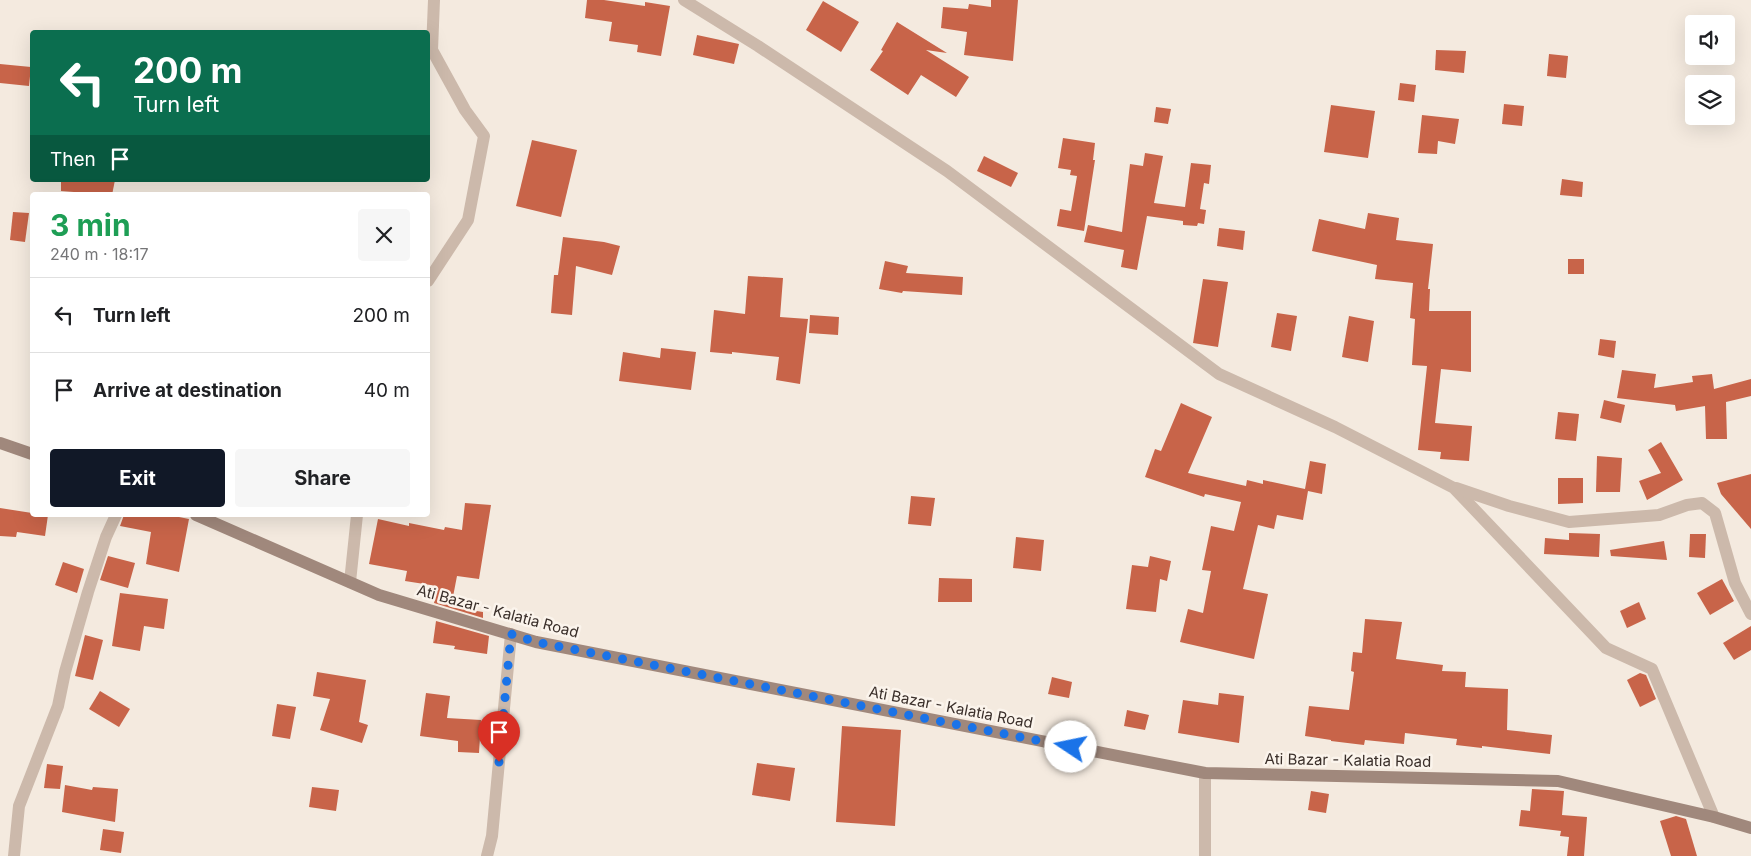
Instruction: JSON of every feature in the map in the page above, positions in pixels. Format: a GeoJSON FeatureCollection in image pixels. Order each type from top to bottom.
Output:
{"type":"FeatureCollection","features":[{"type":"Feature","properties":{"kind":"main road"},"geometry":{"type":"LineString","coordinates":[[0,443],[30,453]]}},
{"type":"Feature","properties":{"kind":"main road","name":"Ati Bazar - Kalatia Road"},"geometry":{"type":"LineString","coordinates":[[201,517],[379,595],[536,642],[1205,773],[1558,781],[1751,828]]}},
{"type":"Feature","properties":{"kind":"street"},"geometry":{"type":"LineString","coordinates":[[430,278],[468,220],[484,136],[466,110],[432,50],[434,0]]}},
{"type":"Feature","properties":{"kind":"street"},"geometry":{"type":"LineString","coordinates":[[684,0],[766,52],[946,172],[1219,374],[1334,427],[1454,488],[1509,506],[1569,522],[1659,515],[1687,505],[1702,503],[1715,513],[1735,583],[1751,614]]}},
{"type":"Feature","properties":{"kind":"street"},"geometry":{"type":"LineString","coordinates":[[1454,488],[1606,648],[1652,669],[1714,818]]}},
{"type":"Feature","properties":{"kind":"street"},"geometry":{"type":"LineString","coordinates":[[14,856],[19,806],[58,706],[65,672],[88,592],[106,537],[115,517]]}},
{"type":"Feature","properties":{"kind":"street"},"geometry":{"type":"LineString","coordinates":[[350,582],[357,517]]}},
{"type":"Feature","properties":{"kind":"street"},"geometry":{"type":"LineString","coordinates":[[487,856],[492,836],[511,634]]}},
{"type":"Feature","properties":{"kind":"street"},"geometry":{"type":"LineString","coordinates":[[1205,773],[1205,856]]}},
{"type":"Feature","properties":{"kind":"building"},"geometry":{"type":"Polygon","coordinates":[[[587,0],[604,0],[645,6],[645,2],[670,6],[661,56],[637,52],[638,45],[609,41],[612,22],[585,18],[587,0]]]}},
{"type":"Feature","properties":{"kind":"building"},"geometry":{"type":"Polygon","coordinates":[[[991,0],[1018,0],[1013,61],[964,55],[967,32],[941,28],[943,7],[968,9],[969,4],[991,7],[991,0]]]}},
{"type":"Feature","properties":{"kind":"building"},"geometry":{"type":"Polygon","coordinates":[[[823,1],[859,22],[841,52],[806,30],[823,1]]]}},
{"type":"Feature","properties":{"kind":"building"},"geometry":{"type":"Polygon","coordinates":[[[897,22],[947,53],[926,50],[969,77],[956,97],[921,75],[908,95],[870,70],[883,51],[881,50],[897,22]]]}},
{"type":"Feature","properties":{"kind":"building"},"geometry":{"type":"Polygon","coordinates":[[[697,35],[739,44],[734,64],[693,55],[697,35]]]}},
{"type":"Feature","properties":{"kind":"building"},"geometry":{"type":"Polygon","coordinates":[[[1436,50],[1466,51],[1464,73],[1435,70],[1436,50]]]}},
{"type":"Feature","properties":{"kind":"building"},"geometry":{"type":"Polygon","coordinates":[[[1549,54],[1568,56],[1566,78],[1547,76],[1549,54]]]}},
{"type":"Feature","properties":{"kind":"building"},"geometry":{"type":"Polygon","coordinates":[[[0,64],[30,67],[29,86],[0,83],[0,64]]]}},
{"type":"Feature","properties":{"kind":"building"},"geometry":{"type":"Polygon","coordinates":[[[1400,83],[1416,85],[1414,102],[1398,100],[1400,83]]]}},
{"type":"Feature","properties":{"kind":"building"},"geometry":{"type":"Polygon","coordinates":[[[1504,104],[1524,106],[1522,126],[1502,124],[1504,104]]]}},
{"type":"Feature","properties":{"kind":"building"},"geometry":{"type":"Polygon","coordinates":[[[1331,105],[1375,111],[1368,158],[1324,152],[1331,105]]]}},
{"type":"Feature","properties":{"kind":"building"},"geometry":{"type":"Polygon","coordinates":[[[1156,107],[1171,109],[1168,124],[1154,122],[1156,107]]]}},
{"type":"Feature","properties":{"kind":"building"},"geometry":{"type":"Polygon","coordinates":[[[1422,115],[1459,119],[1455,144],[1438,141],[1437,154],[1418,153],[1422,115]]]}},
{"type":"Feature","properties":{"kind":"building"},"geometry":{"type":"Polygon","coordinates":[[[1063,138],[1095,143],[1093,160],[1095,160],[1084,231],[1057,226],[1060,209],[1071,211],[1077,176],[1070,175],[1071,170],[1058,168],[1063,138]]]}},
{"type":"Feature","properties":{"kind":"building"},"geometry":{"type":"Polygon","coordinates":[[[532,140],[577,150],[561,217],[516,206],[532,140]]]}},
{"type":"Feature","properties":{"kind":"building"},"geometry":{"type":"Polygon","coordinates":[[[1145,153],[1163,156],[1154,203],[1185,207],[1191,163],[1211,165],[1209,184],[1204,183],[1200,209],[1206,210],[1204,224],[1198,223],[1197,226],[1183,225],[1183,221],[1147,216],[1137,270],[1121,267],[1124,250],[1084,242],[1088,225],[1122,232],[1130,164],[1143,166],[1145,153]]]}},
{"type":"Feature","properties":{"kind":"building"},"geometry":{"type":"Polygon","coordinates":[[[984,156],[1018,173],[1011,187],[977,171],[984,156]]]}},
{"type":"Feature","properties":{"kind":"building"},"geometry":{"type":"Polygon","coordinates":[[[1562,179],[1583,182],[1582,197],[1560,195],[1562,179]]]}},
{"type":"Feature","properties":{"kind":"building"},"geometry":{"type":"Polygon","coordinates":[[[61,182],[115,182],[113,192],[61,191],[61,182]]]}},
{"type":"Feature","properties":{"kind":"building"},"geometry":{"type":"Polygon","coordinates":[[[13,212],[29,213],[25,242],[10,240],[13,212]]]}},
{"type":"Feature","properties":{"kind":"building"},"geometry":{"type":"Polygon","coordinates":[[[1368,213],[1399,218],[1396,240],[1433,244],[1428,289],[1430,289],[1429,311],[1471,311],[1471,372],[1441,369],[1435,423],[1472,426],[1469,461],[1440,459],[1441,452],[1418,450],[1427,366],[1412,365],[1415,319],[1410,318],[1413,283],[1375,279],[1377,265],[1312,251],[1319,219],[1365,229],[1368,213]]]}},
{"type":"Feature","properties":{"kind":"building"},"geometry":{"type":"Polygon","coordinates":[[[1219,228],[1245,231],[1243,250],[1217,246],[1219,228]]]}},
{"type":"Feature","properties":{"kind":"building"},"geometry":{"type":"Polygon","coordinates":[[[563,237],[620,246],[612,275],[576,266],[572,315],[551,313],[554,275],[558,275],[563,237]]]}},
{"type":"Feature","properties":{"kind":"building"},"geometry":{"type":"Polygon","coordinates":[[[1568,259],[1584,259],[1584,274],[1568,274],[1568,259]]]}},
{"type":"Feature","properties":{"kind":"building"},"geometry":{"type":"Polygon","coordinates":[[[885,261],[908,266],[906,273],[963,277],[962,295],[903,291],[902,293],[879,289],[885,261]]]}},
{"type":"Feature","properties":{"kind":"building"},"geometry":{"type":"Polygon","coordinates":[[[748,276],[783,278],[780,317],[808,319],[800,384],[776,380],[779,357],[732,352],[732,354],[710,352],[714,310],[745,314],[748,276]]]}},
{"type":"Feature","properties":{"kind":"building"},"geometry":{"type":"Polygon","coordinates":[[[1203,279],[1228,282],[1218,347],[1193,343],[1203,279]]]}},
{"type":"Feature","properties":{"kind":"building"},"geometry":{"type":"Polygon","coordinates":[[[1277,313],[1297,316],[1291,351],[1271,347],[1277,313]]]}},
{"type":"Feature","properties":{"kind":"building"},"geometry":{"type":"Polygon","coordinates":[[[810,315],[839,317],[838,335],[809,333],[810,315]]]}},
{"type":"Feature","properties":{"kind":"building"},"geometry":{"type":"Polygon","coordinates":[[[1349,316],[1374,321],[1368,362],[1342,357],[1349,316]]]}},
{"type":"Feature","properties":{"kind":"building"},"geometry":{"type":"Polygon","coordinates":[[[1600,339],[1616,341],[1614,358],[1598,355],[1600,339]]]}},
{"type":"Feature","properties":{"kind":"building"},"geometry":{"type":"Polygon","coordinates":[[[661,348],[696,352],[691,390],[619,381],[623,352],[660,358],[661,348]]]}},
{"type":"Feature","properties":{"kind":"building"},"geometry":{"type":"Polygon","coordinates":[[[1622,370],[1656,374],[1654,388],[1693,382],[1692,376],[1712,374],[1714,389],[1751,379],[1751,396],[1726,402],[1727,439],[1706,439],[1705,406],[1676,411],[1675,405],[1617,398],[1622,370]]]}},
{"type":"Feature","properties":{"kind":"building"},"geometry":{"type":"Polygon","coordinates":[[[1604,400],[1625,405],[1621,423],[1600,418],[1604,400]]]}},
{"type":"Feature","properties":{"kind":"building"},"geometry":{"type":"Polygon","coordinates":[[[1181,403],[1212,417],[1188,473],[1246,486],[1247,480],[1263,484],[1263,480],[1305,489],[1310,461],[1326,464],[1322,494],[1308,491],[1303,520],[1277,515],[1274,529],[1258,525],[1243,589],[1268,594],[1254,659],[1180,642],[1188,609],[1203,613],[1211,571],[1202,570],[1211,526],[1234,531],[1241,502],[1205,494],[1204,497],[1145,477],[1155,449],[1161,451],[1181,403]]]}},
{"type":"Feature","properties":{"kind":"building"},"geometry":{"type":"Polygon","coordinates":[[[1558,412],[1579,414],[1576,441],[1555,439],[1558,412]]]}},
{"type":"Feature","properties":{"kind":"building"},"geometry":{"type":"Polygon","coordinates":[[[1661,442],[1683,480],[1647,500],[1639,481],[1661,473],[1648,450],[1661,442]]]}},
{"type":"Feature","properties":{"kind":"building"},"geometry":{"type":"Polygon","coordinates":[[[1597,456],[1622,458],[1620,492],[1596,492],[1597,456]]]}},
{"type":"Feature","properties":{"kind":"building"},"geometry":{"type":"Polygon","coordinates":[[[1751,474],[1751,529],[1721,494],[1717,483],[1751,474]]]}},
{"type":"Feature","properties":{"kind":"building"},"geometry":{"type":"Polygon","coordinates":[[[1558,478],[1583,478],[1583,503],[1558,504],[1558,478]]]}},
{"type":"Feature","properties":{"kind":"building"},"geometry":{"type":"Polygon","coordinates":[[[911,496],[935,498],[931,526],[908,524],[911,496]]]}},
{"type":"Feature","properties":{"kind":"building"},"geometry":{"type":"Polygon","coordinates":[[[465,503],[491,505],[479,579],[457,576],[451,607],[483,612],[483,618],[434,603],[437,586],[405,581],[407,571],[369,564],[378,519],[409,526],[409,523],[444,530],[445,527],[462,530],[465,503]]]}},
{"type":"Feature","properties":{"kind":"building"},"geometry":{"type":"Polygon","coordinates":[[[0,508],[30,513],[30,517],[48,517],[45,536],[17,532],[16,537],[0,536],[0,508]]]}},
{"type":"Feature","properties":{"kind":"building"},"geometry":{"type":"Polygon","coordinates":[[[123,517],[179,517],[189,519],[179,572],[146,564],[151,532],[120,526],[123,517]]]}},
{"type":"Feature","properties":{"kind":"building"},"geometry":{"type":"Polygon","coordinates":[[[1569,533],[1600,534],[1599,557],[1544,554],[1545,538],[1569,540],[1569,533]]]}},
{"type":"Feature","properties":{"kind":"building"},"geometry":{"type":"Polygon","coordinates":[[[1690,534],[1706,534],[1705,558],[1689,557],[1690,534]]]}},
{"type":"Feature","properties":{"kind":"building"},"geometry":{"type":"Polygon","coordinates":[[[1016,537],[1044,540],[1041,571],[1013,568],[1016,537]]]}},
{"type":"Feature","properties":{"kind":"building"},"geometry":{"type":"Polygon","coordinates":[[[1664,541],[1667,560],[1611,556],[1610,550],[1664,541]]]}},
{"type":"Feature","properties":{"kind":"building"},"geometry":{"type":"Polygon","coordinates":[[[108,556],[135,563],[128,588],[100,580],[108,556]]]}},
{"type":"Feature","properties":{"kind":"building"},"geometry":{"type":"Polygon","coordinates":[[[1150,556],[1171,561],[1167,581],[1160,579],[1156,612],[1126,609],[1132,565],[1148,567],[1150,556]]]}},
{"type":"Feature","properties":{"kind":"building"},"geometry":{"type":"Polygon","coordinates":[[[63,562],[84,569],[77,593],[55,585],[63,562]]]}},
{"type":"Feature","properties":{"kind":"building"},"geometry":{"type":"Polygon","coordinates":[[[939,578],[972,579],[972,602],[938,602],[939,578]]]}},
{"type":"Feature","properties":{"kind":"building"},"geometry":{"type":"Polygon","coordinates":[[[1722,579],[1734,601],[1710,615],[1697,593],[1722,579]]]}},
{"type":"Feature","properties":{"kind":"building"},"geometry":{"type":"Polygon","coordinates":[[[120,593],[168,599],[164,629],[144,626],[140,651],[112,646],[120,593]]]}},
{"type":"Feature","properties":{"kind":"building"},"geometry":{"type":"Polygon","coordinates":[[[1639,602],[1646,619],[1627,628],[1620,611],[1639,602]]]}},
{"type":"Feature","properties":{"kind":"building"},"geometry":{"type":"Polygon","coordinates":[[[1365,619],[1402,622],[1396,659],[1443,665],[1442,671],[1466,672],[1465,687],[1508,689],[1507,730],[1552,735],[1550,754],[1456,745],[1457,739],[1405,733],[1404,744],[1365,740],[1364,745],[1305,736],[1309,706],[1349,710],[1354,672],[1351,671],[1353,652],[1362,653],[1365,619]]]}},
{"type":"Feature","properties":{"kind":"building"},"geometry":{"type":"Polygon","coordinates":[[[436,621],[489,636],[487,654],[454,649],[455,646],[433,643],[436,621]]]}},
{"type":"Feature","properties":{"kind":"building"},"geometry":{"type":"Polygon","coordinates":[[[1751,626],[1751,650],[1734,660],[1723,643],[1751,626]]]}},
{"type":"Feature","properties":{"kind":"building"},"geometry":{"type":"Polygon","coordinates":[[[85,635],[103,640],[93,680],[75,676],[85,635]]]}},
{"type":"Feature","properties":{"kind":"building"},"geometry":{"type":"Polygon","coordinates":[[[317,672],[366,680],[359,722],[368,725],[362,743],[320,730],[330,699],[313,696],[317,672]]]}},
{"type":"Feature","properties":{"kind":"building"},"geometry":{"type":"Polygon","coordinates":[[[1640,673],[1646,675],[1656,699],[1640,707],[1627,680],[1640,673]]]}},
{"type":"Feature","properties":{"kind":"building"},"geometry":{"type":"Polygon","coordinates":[[[1052,677],[1072,682],[1069,698],[1048,694],[1052,677]]]}},
{"type":"Feature","properties":{"kind":"building"},"geometry":{"type":"Polygon","coordinates":[[[100,691],[130,709],[119,727],[89,709],[100,691]]]}},
{"type":"Feature","properties":{"kind":"building"},"geometry":{"type":"Polygon","coordinates":[[[426,693],[450,696],[447,718],[481,720],[479,753],[458,752],[458,741],[420,736],[426,693]]]}},
{"type":"Feature","properties":{"kind":"building"},"geometry":{"type":"Polygon","coordinates":[[[1219,693],[1244,696],[1239,743],[1178,733],[1183,700],[1218,705],[1219,693]]]}},
{"type":"Feature","properties":{"kind":"building"},"geometry":{"type":"Polygon","coordinates":[[[277,704],[296,707],[290,739],[272,736],[277,704]]]}},
{"type":"Feature","properties":{"kind":"building"},"geometry":{"type":"Polygon","coordinates":[[[1127,710],[1149,715],[1145,730],[1124,726],[1127,710]]]}},
{"type":"Feature","properties":{"kind":"building"},"geometry":{"type":"Polygon","coordinates":[[[842,726],[901,730],[895,826],[836,822],[842,726]]]}},
{"type":"Feature","properties":{"kind":"building"},"geometry":{"type":"Polygon","coordinates":[[[757,763],[795,768],[790,801],[752,795],[757,763]]]}},
{"type":"Feature","properties":{"kind":"building"},"geometry":{"type":"Polygon","coordinates":[[[47,764],[63,766],[60,789],[44,788],[47,764]]]}},
{"type":"Feature","properties":{"kind":"building"},"geometry":{"type":"Polygon","coordinates":[[[65,785],[92,790],[93,787],[118,789],[115,822],[62,812],[65,785]]]}},
{"type":"Feature","properties":{"kind":"building"},"geometry":{"type":"Polygon","coordinates":[[[312,787],[339,790],[336,811],[309,807],[312,787]]]}},
{"type":"Feature","properties":{"kind":"building"},"geometry":{"type":"Polygon","coordinates":[[[1532,789],[1564,791],[1562,815],[1587,817],[1584,856],[1567,856],[1569,837],[1560,836],[1561,831],[1519,826],[1521,810],[1530,811],[1532,789]]]}},
{"type":"Feature","properties":{"kind":"building"},"geometry":{"type":"Polygon","coordinates":[[[1311,791],[1329,794],[1326,813],[1308,810],[1311,791]]]}},
{"type":"Feature","properties":{"kind":"building"},"geometry":{"type":"Polygon","coordinates":[[[1676,816],[1686,819],[1697,856],[1671,856],[1660,821],[1676,816]]]}},
{"type":"Feature","properties":{"kind":"building"},"geometry":{"type":"Polygon","coordinates":[[[103,829],[124,832],[121,853],[100,850],[103,829]]]}},
{"type":"Feature","properties":{"kind":"route"},"geometry":{"type":"LineString","coordinates":[[499,762],[511,634],[536,642],[1071,747]]}}]}
